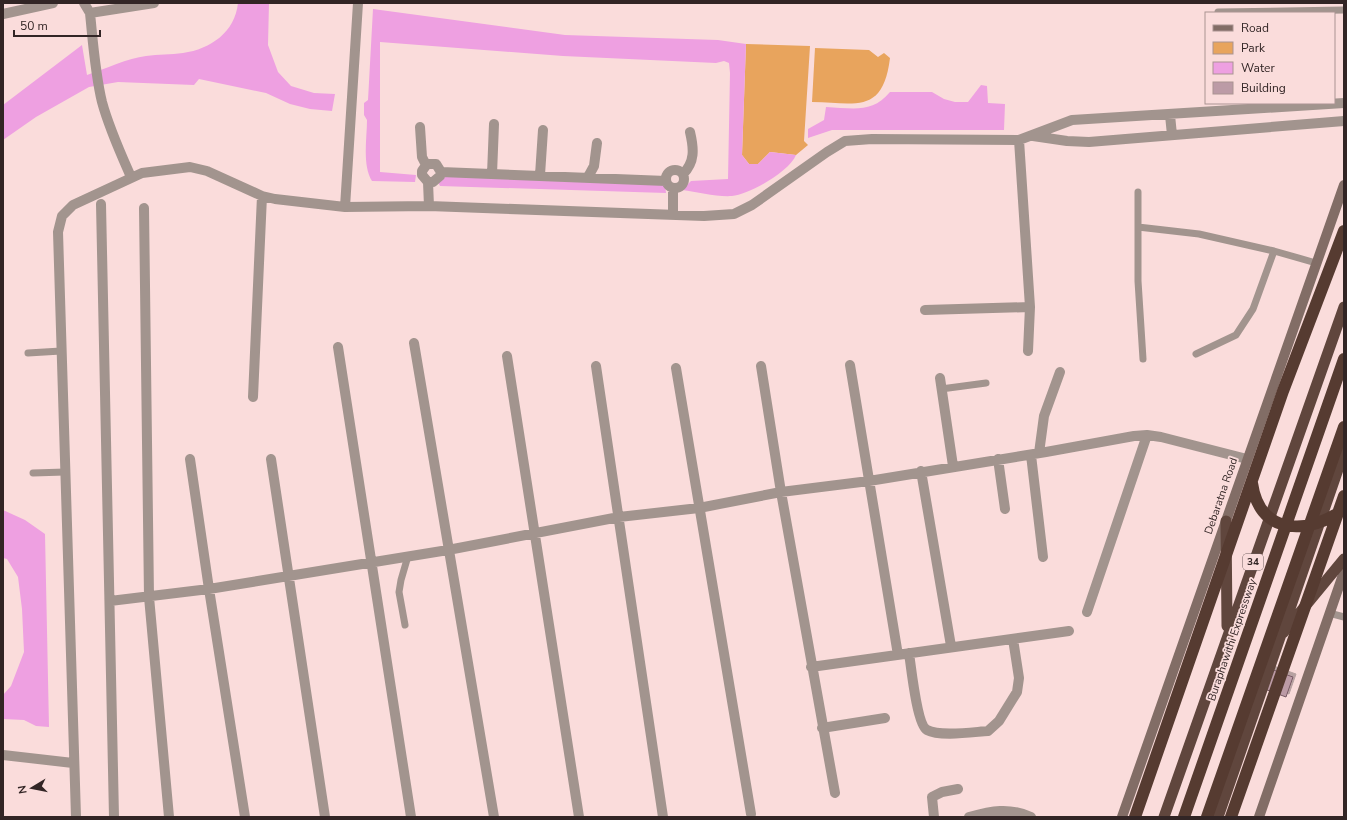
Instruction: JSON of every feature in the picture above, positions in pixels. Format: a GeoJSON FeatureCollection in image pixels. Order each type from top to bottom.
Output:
{"type":"FeatureCollection","features":[{"type":"Feature","properties":{"kind":"highway"},"geometry":{"type":"LineString","coordinates":[[1135,817],[1283,391],[1344,231]]}},
{"type":"Feature","properties":{"kind":"highway","name":"34"},"geometry":{"type":"LineString","coordinates":[[1164,817],[1344,307]]}},
{"type":"Feature","properties":{"kind":"highway","name":"Buraphawithi Expressway"},"geometry":{"type":"LineString","coordinates":[[1184,817],[1344,359]]}},
{"type":"Feature","properties":{"kind":"highway"},"geometry":{"type":"LineString","coordinates":[[1207,817],[1344,427]]}},
{"type":"Feature","properties":{"kind":"highway"},"geometry":{"type":"LineString","coordinates":[[1218,817],[1344,452]]}},
{"type":"Feature","properties":{"kind":"highway"},"geometry":{"type":"LineString","coordinates":[[1252,482],[1259,506],[1264,513],[1281,524],[1292,527],[1308,526],[1337,514]]}},
{"type":"Feature","properties":{"kind":"highway"},"geometry":{"type":"LineString","coordinates":[[1231,817],[1344,496]]}},
{"type":"Feature","properties":{"kind":"highway"},"geometry":{"type":"LineString","coordinates":[[1226,521],[1227,635]]}},
{"type":"Feature","properties":{"kind":"highway"},"geometry":{"type":"LineString","coordinates":[[1279,638],[1344,559]]}},
{"type":"Feature","properties":{"kind":"main road","name":"Debaratna Road"},"geometry":{"type":"LineString","coordinates":[[1122,817],[1344,184]]}},
{"type":"Feature","properties":{"kind":"main road"},"geometry":{"type":"LineString","coordinates":[[1259,817],[1330,613],[1342,583],[1344,572]]}},
{"type":"Feature","properties":{"kind":"street"},"geometry":{"type":"LineString","coordinates":[[3,14],[53,3]]}},
{"type":"Feature","properties":{"kind":"street"},"geometry":{"type":"LineString","coordinates":[[84,3],[90,13],[98,84],[102,103],[110,128],[131,177]]}},
{"type":"Feature","properties":{"kind":"street"},"geometry":{"type":"LineString","coordinates":[[90,13],[154,3]]}},
{"type":"Feature","properties":{"kind":"street"},"geometry":{"type":"LineString","coordinates":[[345,207],[358,3]]}},
{"type":"Feature","properties":{"kind":"street"},"geometry":{"type":"LineString","coordinates":[[76,817],[73,762],[58,232],[62,216],[73,205],[142,173],[190,167],[207,171],[262,196],[275,199],[345,207],[429,206],[673,215],[734,214],[752,205],[827,152],[845,142],[872,139],[1019,140],[1033,136],[1072,120],[1344,104]]}},
{"type":"Feature","properties":{"kind":"street"},"geometry":{"type":"LineString","coordinates":[[1170,115],[1172,135]]}},
{"type":"Feature","properties":{"kind":"street"},"geometry":{"type":"LineString","coordinates":[[1033,136],[1067,141],[1089,142],[1344,121]]}},
{"type":"Feature","properties":{"kind":"street"},"geometry":{"type":"LineString","coordinates":[[492,174],[494,124]]}},
{"type":"Feature","properties":{"kind":"street"},"geometry":{"type":"LineString","coordinates":[[420,127],[422,157],[426,165]]}},
{"type":"Feature","properties":{"kind":"street"},"geometry":{"type":"LineString","coordinates":[[540,175],[543,130]]}},
{"type":"Feature","properties":{"kind":"street"},"geometry":{"type":"LineString","coordinates":[[441,172],[588,177],[680,186],[682,184],[682,174],[691,163],[693,144],[690,132]]}},
{"type":"Feature","properties":{"kind":"street"},"geometry":{"type":"LineString","coordinates":[[1019,140],[1030,307],[1028,351]]}},
{"type":"Feature","properties":{"kind":"street"},"geometry":{"type":"LineString","coordinates":[[588,177],[594,166],[596,143]]}},
{"type":"Feature","properties":{"kind":"street"},"geometry":{"type":"LineString","coordinates":[[429,206],[428,182],[422,175],[422,171],[426,165],[432,163],[436,164],[441,172]]}},
{"type":"Feature","properties":{"kind":"street"},"geometry":{"type":"LineString","coordinates":[[673,215],[670,171],[677,170],[682,174]]}},
{"type":"Feature","properties":{"kind":"street"},"geometry":{"type":"LineString","coordinates":[[428,182],[437,180],[441,172]]}},
{"type":"Feature","properties":{"kind":"street"},"geometry":{"type":"LineString","coordinates":[[253,397],[262,196]]}},
{"type":"Feature","properties":{"kind":"street"},"geometry":{"type":"LineString","coordinates":[[100,204],[114,817]]}},
{"type":"Feature","properties":{"kind":"street"},"geometry":{"type":"LineString","coordinates":[[144,208],[149,597],[169,817]]}},
{"type":"Feature","properties":{"kind":"street"},"geometry":{"type":"LineString","coordinates":[[925,310],[1030,307]]}},
{"type":"Feature","properties":{"kind":"street"},"geometry":{"type":"LineString","coordinates":[[414,343],[494,817]]}},
{"type":"Feature","properties":{"kind":"street"},"geometry":{"type":"LineString","coordinates":[[338,347],[411,817]]}},
{"type":"Feature","properties":{"kind":"street"},"geometry":{"type":"LineString","coordinates":[[507,356],[579,817]]}},
{"type":"Feature","properties":{"kind":"street"},"geometry":{"type":"LineString","coordinates":[[850,365],[898,655]]}},
{"type":"Feature","properties":{"kind":"street"},"geometry":{"type":"LineString","coordinates":[[596,366],[663,817]]}},
{"type":"Feature","properties":{"kind":"street"},"geometry":{"type":"LineString","coordinates":[[761,366],[781,492],[835,794]]}},
{"type":"Feature","properties":{"kind":"street"},"geometry":{"type":"LineString","coordinates":[[676,368],[751,814]]}},
{"type":"Feature","properties":{"kind":"street"},"geometry":{"type":"LineString","coordinates":[[1043,557],[1039,453],[1044,416],[1060,372]]}},
{"type":"Feature","properties":{"kind":"street"},"geometry":{"type":"LineString","coordinates":[[940,378],[953,466]]}},
{"type":"Feature","properties":{"kind":"street"},"geometry":{"type":"LineString","coordinates":[[110,601],[209,589],[448,550],[534,532],[619,518],[699,508],[781,492],[869,481],[921,471],[1148,435],[1247,459]]}},
{"type":"Feature","properties":{"kind":"street"},"geometry":{"type":"LineString","coordinates":[[1087,612],[1148,435]]}},
{"type":"Feature","properties":{"kind":"street"},"geometry":{"type":"LineString","coordinates":[[190,459],[245,817]]}},
{"type":"Feature","properties":{"kind":"street"},"geometry":{"type":"LineString","coordinates":[[271,459],[325,817]]}},
{"type":"Feature","properties":{"kind":"street"},"geometry":{"type":"LineString","coordinates":[[998,459],[1005,509]]}},
{"type":"Feature","properties":{"kind":"street"},"geometry":{"type":"LineString","coordinates":[[921,471],[952,646]]}},
{"type":"Feature","properties":{"kind":"street"},"geometry":{"type":"LineString","coordinates":[[812,667],[910,654],[952,646],[1069,631]]}},
{"type":"Feature","properties":{"kind":"street"},"geometry":{"type":"LineString","coordinates":[[910,654],[917,706],[924,728],[928,731],[942,733],[988,731],[999,721],[1017,692],[1019,678],[1013,639]]}},
{"type":"Feature","properties":{"kind":"street"},"geometry":{"type":"LineString","coordinates":[[822,728],[885,718]]}},
{"type":"Feature","properties":{"kind":"street"},"geometry":{"type":"LineString","coordinates":[[3,755],[73,762]]}},
{"type":"Feature","properties":{"kind":"street"},"geometry":{"type":"LineString","coordinates":[[934,817],[932,797],[942,792],[958,790]]}},
{"type":"Feature","properties":{"kind":"street"},"geometry":{"type":"LineString","coordinates":[[969,817],[988,812],[1006,810],[1019,812],[1031,817]]}},
{"type":"Feature","properties":{"kind":"lane"},"geometry":{"type":"LineString","coordinates":[[1218,12],[1344,10]]}},
{"type":"Feature","properties":{"kind":"lane"},"geometry":{"type":"LineString","coordinates":[[1138,192],[1138,281],[1143,359]]}},
{"type":"Feature","properties":{"kind":"lane"},"geometry":{"type":"LineString","coordinates":[[1138,227],[1199,234],[1274,250],[1316,263]]}},
{"type":"Feature","properties":{"kind":"lane"},"geometry":{"type":"LineString","coordinates":[[1196,354],[1236,336],[1253,309],[1274,250]]}},
{"type":"Feature","properties":{"kind":"lane"},"geometry":{"type":"LineString","coordinates":[[28,353],[61,351]]}},
{"type":"Feature","properties":{"kind":"lane"},"geometry":{"type":"LineString","coordinates":[[941,389],[986,383]]}},
{"type":"Feature","properties":{"kind":"lane"},"geometry":{"type":"LineString","coordinates":[[33,473],[65,472]]}},
{"type":"Feature","properties":{"kind":"lane"},"geometry":{"type":"LineString","coordinates":[[404,625],[399,592],[408,556]]}},
{"type":"Feature","properties":{"kind":"lane"},"geometry":{"type":"LineString","coordinates":[[1330,613],[1344,617]]}},
{"type":"Feature","properties":{"kind":"green space"},"geometry":{"type":"Polygon","coordinates":[[[746,44],[810,46],[804,141],[808,145],[796,155],[770,152],[758,164],[749,164],[742,155],[746,44]]]}},
{"type":"Feature","properties":{"kind":"green space"},"geometry":{"type":"Polygon","coordinates":[[[815,48],[869,50],[878,57],[884,53],[890,58],[881,89],[874,97],[855,103],[812,102],[815,48]]]}},
{"type":"Feature","properties":{"kind":"water"},"geometry":{"type":"Polygon","coordinates":[[[238,3],[269,3],[268,45],[278,72],[291,86],[314,93],[335,94],[332,111],[310,109],[290,104],[266,93],[199,79],[194,85],[118,82],[89,87],[36,117],[3,140],[3,105],[82,45],[87,75],[139,57],[178,54],[193,51],[212,43],[227,31],[236,13],[238,3]]]}},
{"type":"Feature","properties":{"kind":"water"},"geometry":{"type":"Polygon","coordinates":[[[373,9],[565,35],[718,40],[746,44],[742,155],[749,164],[758,164],[770,152],[796,155],[786,168],[778,175],[758,187],[739,195],[720,196],[682,190],[691,181],[728,179],[730,73],[729,63],[724,61],[716,63],[563,56],[380,42],[380,172],[416,175],[415,182],[372,181],[369,175],[366,159],[367,120],[364,115],[364,103],[368,100],[373,9]]]}},
{"type":"Feature","properties":{"kind":"water"},"geometry":{"type":"Polygon","coordinates":[[[981,85],[987,86],[988,103],[1005,104],[1004,130],[832,130],[808,138],[808,129],[824,120],[826,107],[869,107],[883,99],[890,92],[932,92],[944,99],[955,102],[968,102],[981,85]]]}},
{"type":"Feature","properties":{"kind":"water"},"geometry":{"type":"Polygon","coordinates":[[[448,175],[665,184],[666,193],[440,186],[438,182],[448,175]]]}},
{"type":"Feature","properties":{"kind":"water"},"geometry":{"type":"Polygon","coordinates":[[[3,510],[25,520],[45,534],[49,727],[36,726],[24,720],[3,719],[3,695],[11,686],[24,652],[22,609],[18,577],[7,559],[3,558],[3,510]]]}},
{"type":"Feature","properties":{"kind":"building"},"geometry":{"type":"Polygon","coordinates":[[[1265,667],[1293,677],[1286,697],[1259,687],[1265,667]]]}}]}
